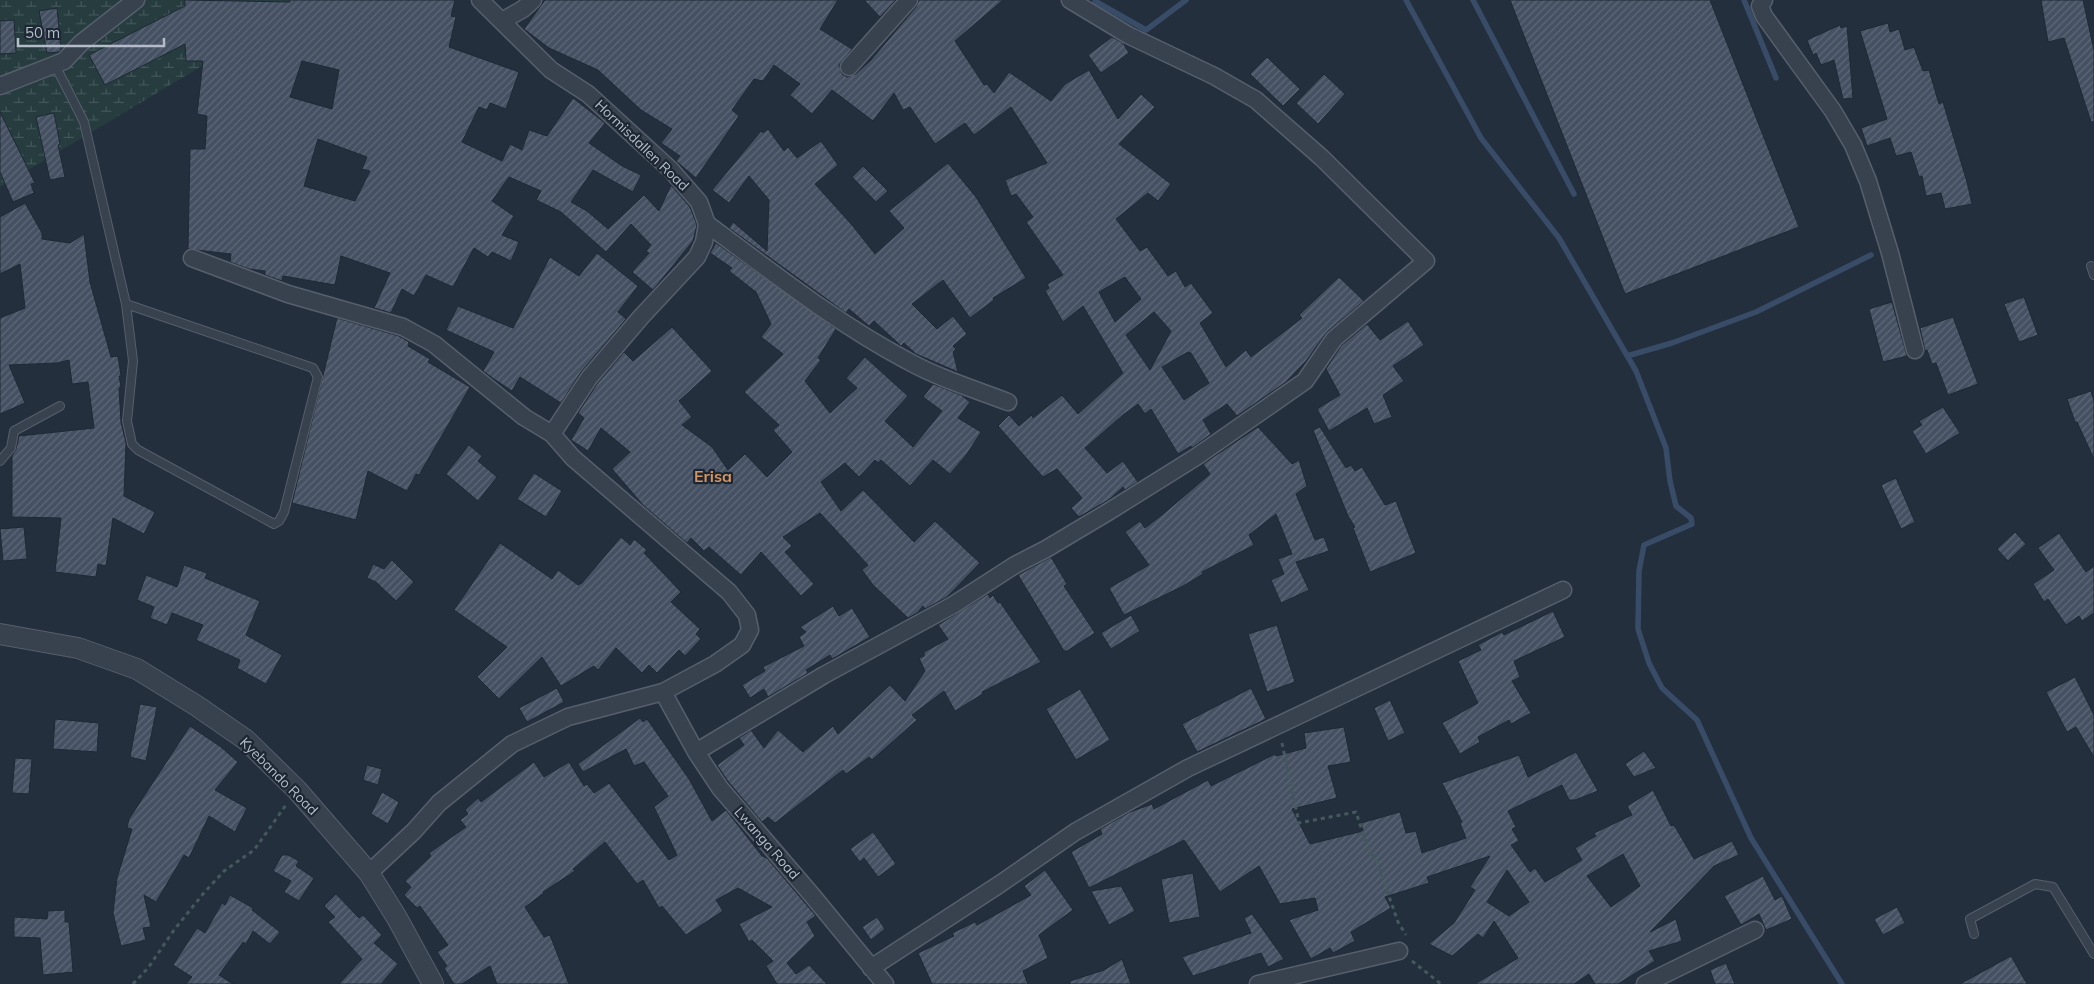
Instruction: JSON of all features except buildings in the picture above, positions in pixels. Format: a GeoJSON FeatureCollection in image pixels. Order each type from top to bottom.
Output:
{"type":"FeatureCollection","features":[{"type":"Feature","properties":{"kind":"street"},"geometry":{"type":"LineString","coordinates":[[0,86],[64,61],[81,44],[136,0]]}},
{"type":"Feature","properties":{"kind":"street","name":"Hormisdallen Road"},"geometry":{"type":"LineString","coordinates":[[480,0],[551,70],[588,94],[671,170],[698,202],[708,224]]}},
{"type":"Feature","properties":{"kind":"street"},"geometry":{"type":"LineString","coordinates":[[502,21],[523,9],[533,0]]}},
{"type":"Feature","properties":{"kind":"street"},"geometry":{"type":"LineString","coordinates":[[849,67],[909,0]]}},
{"type":"Feature","properties":{"kind":"street"},"geometry":{"type":"LineString","coordinates":[[696,752],[824,675],[953,605],[1015,565],[1093,522],[1196,457],[1305,381],[1334,338],[1426,261],[1322,158],[1256,100],[1214,76],[1128,35],[1070,0]]}},
{"type":"Feature","properties":{"kind":"street"},"geometry":{"type":"LineString","coordinates":[[1764,0],[1760,6],[1764,16],[1833,110],[1853,145],[1868,180],[1915,350]]}},
{"type":"Feature","properties":{"kind":"street"},"geometry":{"type":"LineString","coordinates":[[552,434],[589,378],[641,317],[697,257],[704,242],[708,224],[845,323],[905,360],[946,379],[1008,402]]}},
{"type":"Feature","properties":{"kind":"street"},"geometry":{"type":"LineString","coordinates":[[192,258],[288,294],[403,327],[434,344],[524,418],[552,434],[573,458],[729,592],[747,614],[750,630],[742,645],[715,664],[663,692],[568,717],[512,744],[438,803],[414,831],[369,873]]}},
{"type":"Feature","properties":{"kind":"street"},"geometry":{"type":"LineString","coordinates":[[871,968],[1000,884],[1075,832],[1188,768],[1563,590]]}},
{"type":"Feature","properties":{"kind":"street","name":"Kyebando Road"},"geometry":{"type":"LineString","coordinates":[[0,634],[78,648],[137,669],[198,706],[246,740],[297,790],[369,873],[397,918],[433,984]]}},
{"type":"Feature","properties":{"kind":"street","name":"Lwanga Road"},"geometry":{"type":"LineString","coordinates":[[663,692],[696,752],[720,788],[885,984]]}},
{"type":"Feature","properties":{"kind":"street"},"geometry":{"type":"LineString","coordinates":[[1645,984],[1755,930]]}},
{"type":"Feature","properties":{"kind":"street"},"geometry":{"type":"LineString","coordinates":[[1258,984],[1405,946]]}},
{"type":"Feature","properties":{"kind":"lane"},"geometry":{"type":"LineString","coordinates":[[55,65],[84,122],[126,304],[133,361],[127,421],[132,444],[138,450],[274,524],[284,512],[318,377],[313,368],[126,304]]}},
{"type":"Feature","properties":{"kind":"lane"},"geometry":{"type":"LineString","coordinates":[[2091,266],[2094,276]]}},
{"type":"Feature","properties":{"kind":"lane"},"geometry":{"type":"LineString","coordinates":[[0,461],[11,448],[14,431],[60,406]]}},
{"type":"Feature","properties":{"kind":"lane"},"geometry":{"type":"LineString","coordinates":[[1974,934],[1970,919],[2035,884],[2053,887],[2094,954]]}},
{"type":"Feature","properties":{"kind":"path"},"geometry":{"type":"LineString","coordinates":[[1278,724],[1299,822],[1356,812],[1367,846],[1377,862],[1405,946],[1441,984]]}},
{"type":"Feature","properties":{"kind":"path"},"geometry":{"type":"LineString","coordinates":[[133,984],[148,968],[174,930],[203,894],[224,871],[254,850],[297,790]]}},
{"type":"Feature","properties":{"kind":"green space"},"geometry":{"type":"Polygon","coordinates":[[[0,0],[312,0],[0,187],[0,0]]]}},
{"type":"Feature","properties":{"kind":"waterway"},"geometry":{"type":"LineString","coordinates":[[1095,1],[1146,30],[1186,0]]}},
{"type":"Feature","properties":{"kind":"waterway"},"geometry":{"type":"LineString","coordinates":[[1406,0],[1481,138],[1559,238],[1636,371],[1666,448],[1670,481],[1676,506],[1691,518],[1692,524],[1644,545],[1639,571],[1638,629],[1649,663],[1662,688],[1697,720],[1751,838],[1842,984]]}},
{"type":"Feature","properties":{"kind":"waterway"},"geometry":{"type":"LineString","coordinates":[[1473,0],[1574,194]]}},
{"type":"Feature","properties":{"kind":"waterway"},"geometry":{"type":"LineString","coordinates":[[1744,0],[1776,78]]}},
{"type":"Feature","properties":{"kind":"waterway"},"geometry":{"type":"LineString","coordinates":[[1627,356],[1672,343],[1756,312],[1871,255]]}},
{"type":"Feature","properties":{"kind":"district","name":"Erisa"},"geometry":{"type":"Point","coordinates":[713,476]}}]}
